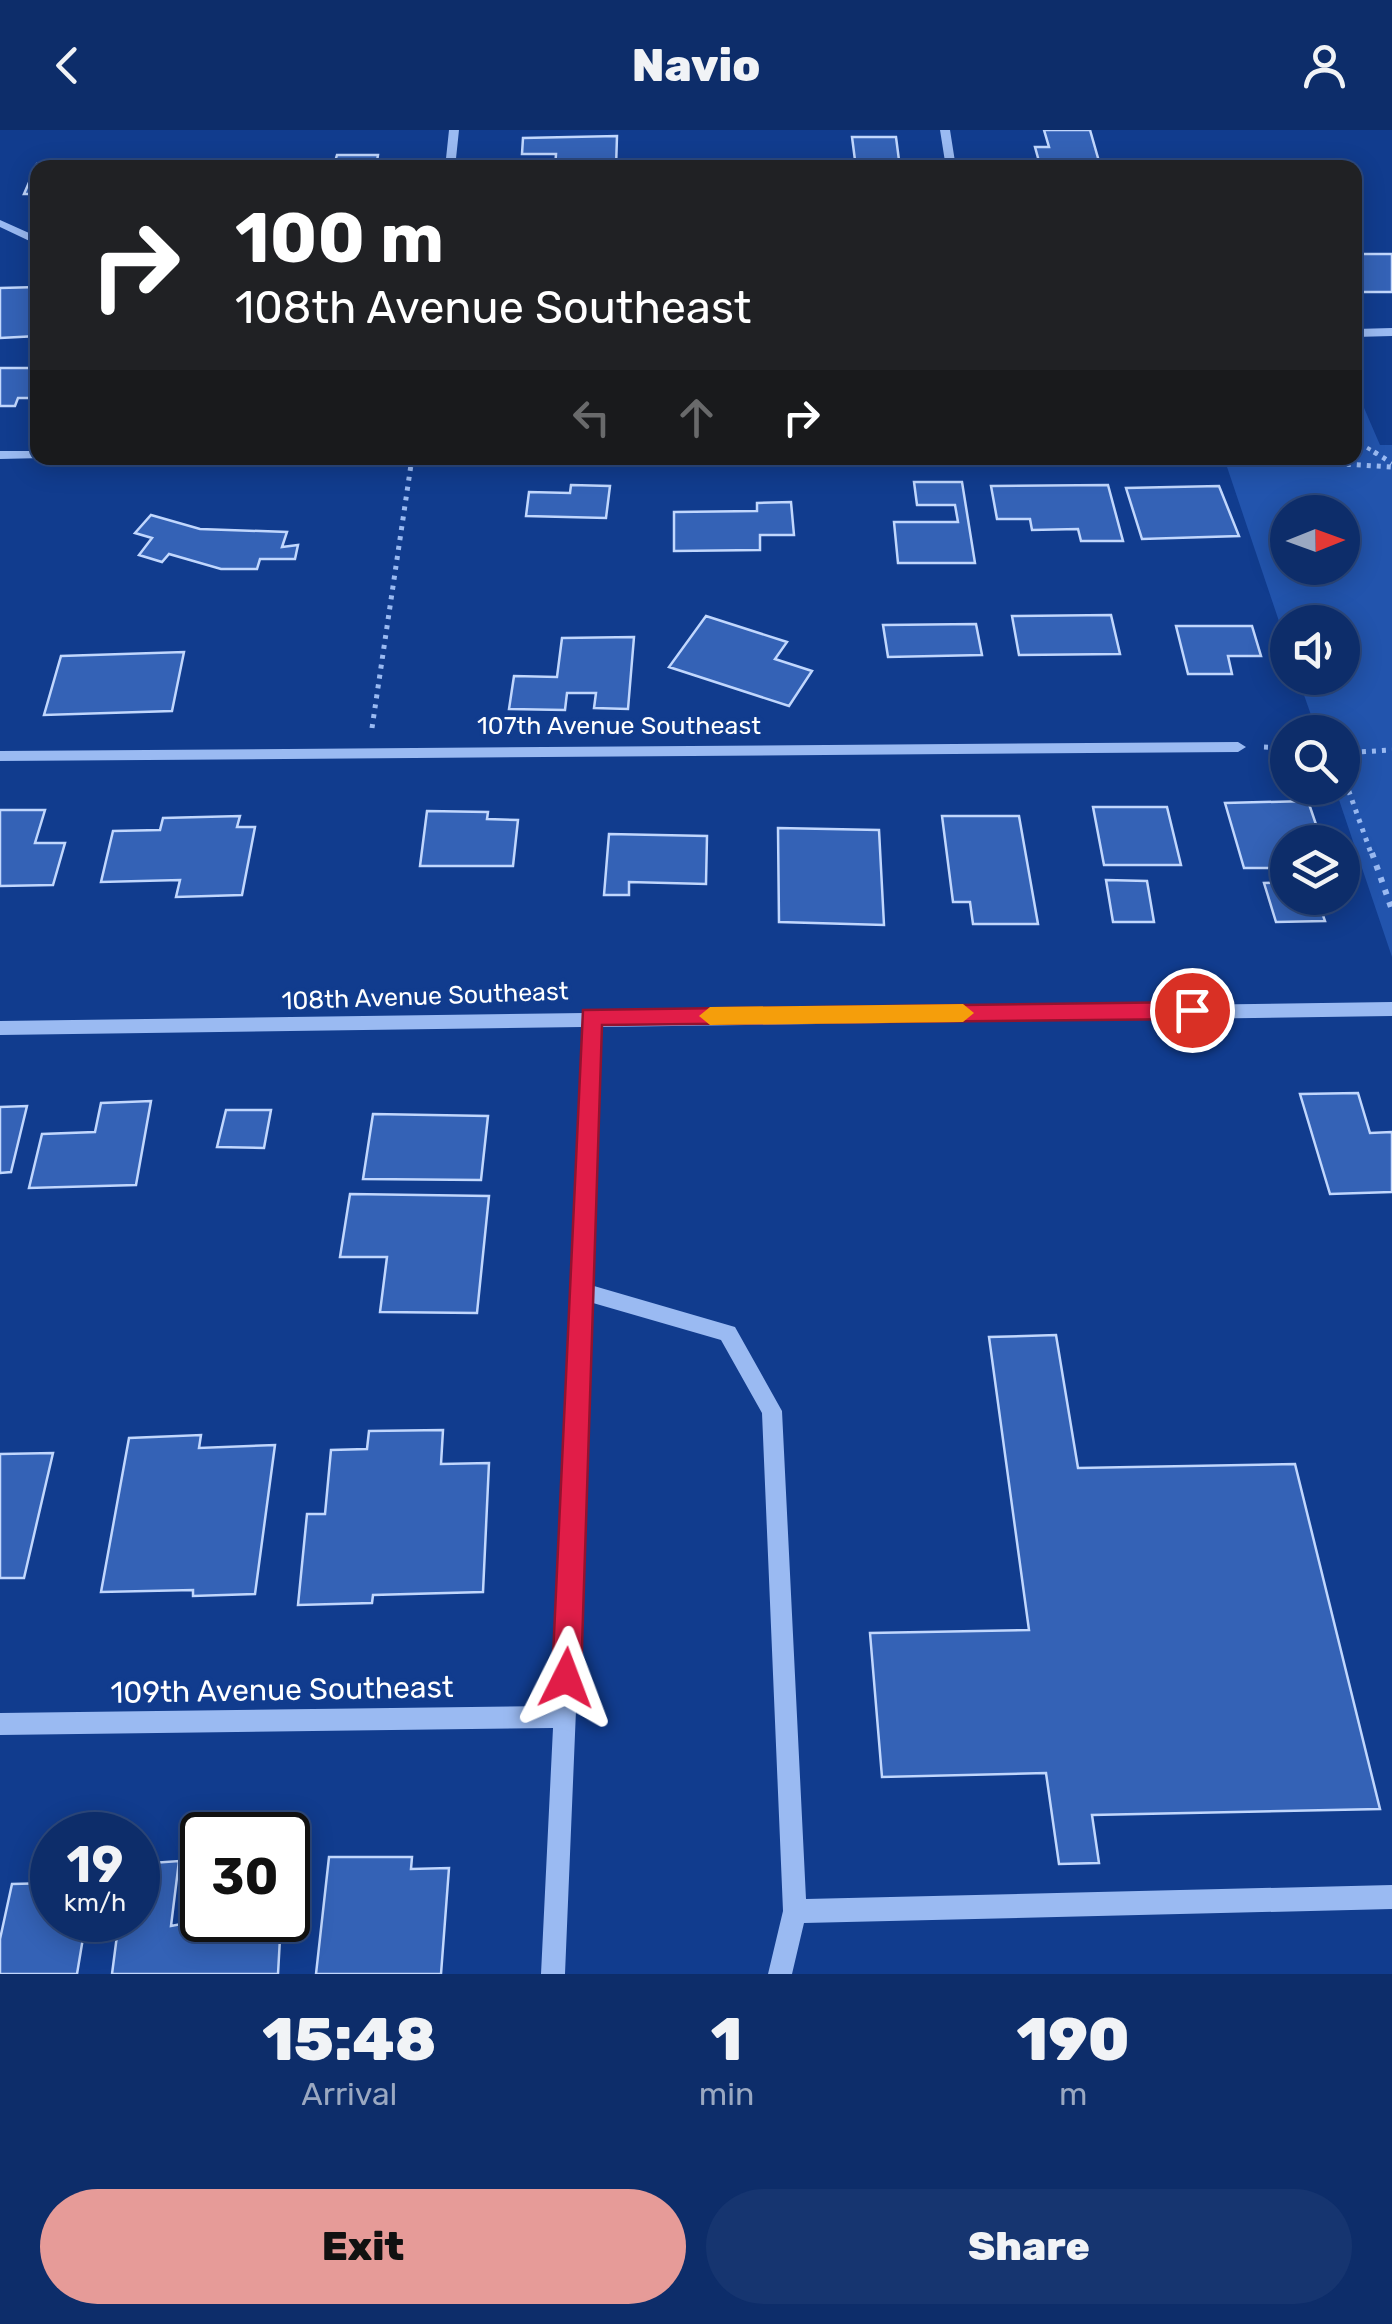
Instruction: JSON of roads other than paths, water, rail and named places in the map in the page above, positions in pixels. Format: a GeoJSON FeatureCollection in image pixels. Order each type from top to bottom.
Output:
{"type":"FeatureCollection","features":[{"type":"Feature","properties":{"kind":"street"},"geometry":{"type":"LineString","coordinates":[[451,160],[454,130]]}},
{"type":"Feature","properties":{"kind":"street"},"geometry":{"type":"LineString","coordinates":[[945,130],[950,160]]}},
{"type":"Feature","properties":{"kind":"street"},"geometry":{"type":"LineString","coordinates":[[0,223],[30,238]]}},
{"type":"Feature","properties":{"kind":"street"},"geometry":{"type":"LineString","coordinates":[[1362,334],[1392,332]]}},
{"type":"Feature","properties":{"kind":"street"},"geometry":{"type":"LineString","coordinates":[[0,455],[30,454]]}},
{"type":"Feature","properties":{"kind":"street","name":"107th Avenue Southeast"},"geometry":{"type":"LineString","coordinates":[[0,756],[1238,747]]}},
{"type":"Feature","properties":{"kind":"street","name":"108th Avenue Southeast"},"geometry":{"type":"LineString","coordinates":[[0,1028],[591,1016],[1392,1008]]}},
{"type":"Feature","properties":{"kind":"street"},"geometry":{"type":"LineString","coordinates":[[553,1974],[584,1292],[591,1016]]}},
{"type":"Feature","properties":{"kind":"street"},"geometry":{"type":"LineString","coordinates":[[584,1292],[728,1333],[772,1411],[794,1911],[780,1974]]}},
{"type":"Feature","properties":{"kind":"street","name":"109th Avenue Southeast"},"geometry":{"type":"LineString","coordinates":[[0,1724],[565,1717]]}},
{"type":"Feature","properties":{"kind":"street"},"geometry":{"type":"LineString","coordinates":[[794,1911],[1392,1897]]}}]}
